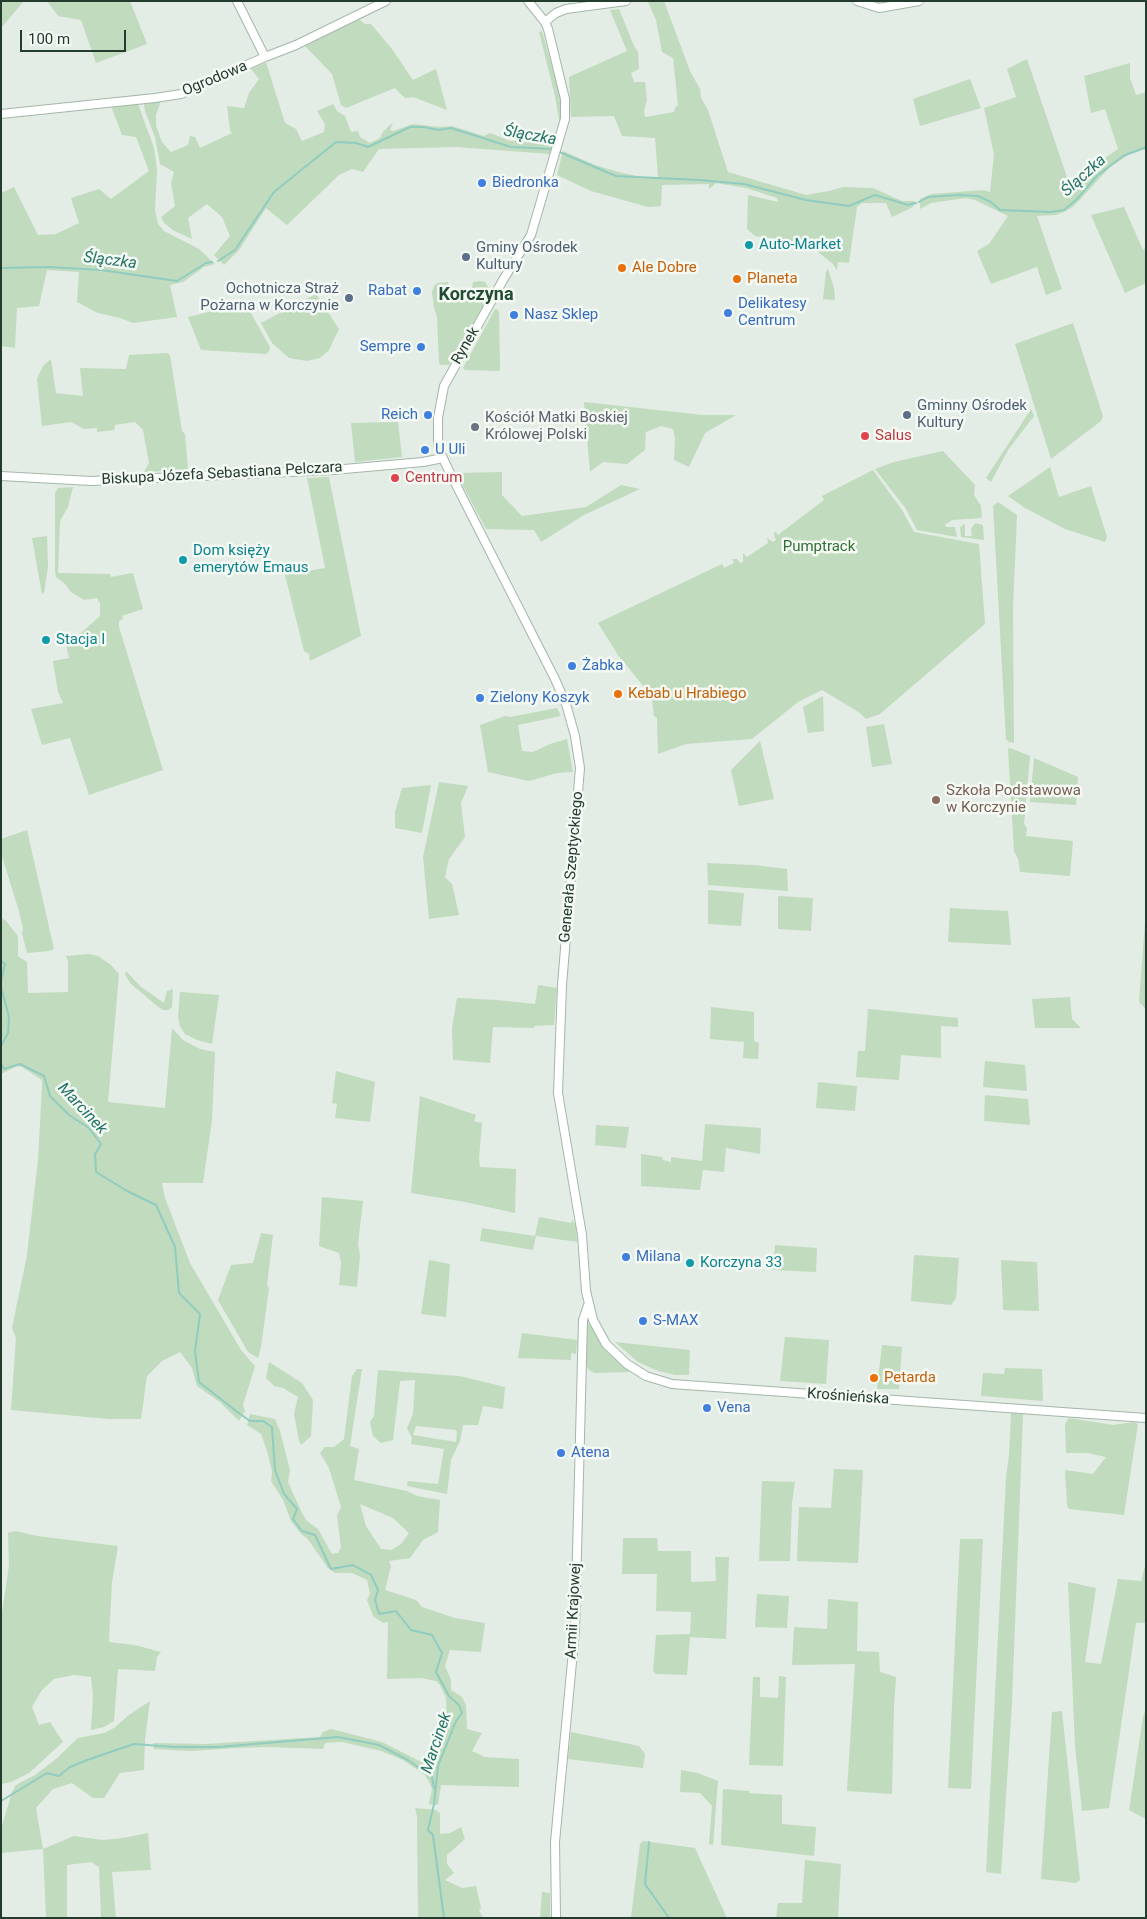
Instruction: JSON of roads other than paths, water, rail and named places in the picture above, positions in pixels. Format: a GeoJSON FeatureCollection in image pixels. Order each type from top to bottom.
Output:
{"type":"FeatureCollection","features":[{"type":"Feature","properties":{"kind":"main road"},"geometry":{"type":"LineString","coordinates":[[237,1],[265,57]]}},
{"type":"Feature","properties":{"kind":"main road","name":"Ogrodowa"},"geometry":{"type":"LineString","coordinates":[[1,114],[181,94],[296,45],[386,1]]}},
{"type":"Feature","properties":{"kind":"main road"},"geometry":{"type":"LineString","coordinates":[[528,1],[545,22],[556,13],[566,9],[626,1]]}},
{"type":"Feature","properties":{"kind":"main road"},"geometry":{"type":"LineString","coordinates":[[857,1],[879,8],[919,1]]}},
{"type":"Feature","properties":{"kind":"main road","name":"Rynek"},"geometry":{"type":"LineString","coordinates":[[442,458],[438,443],[438,418],[444,386],[503,280],[531,235],[555,159],[565,119],[565,99],[545,22]]}},
{"type":"Feature","properties":{"kind":"main road","name":"Biskupa Józefa Sebastiana Pelczara"},"geometry":{"type":"LineString","coordinates":[[1,476],[91,481],[333,470],[413,463],[442,458]]}},
{"type":"Feature","properties":{"kind":"main road","name":"Generała Szeptyckiego"},"geometry":{"type":"LineString","coordinates":[[442,458],[555,679],[566,704],[575,736],[580,768],[562,985],[558,1093],[579,1216],[588,1305]]}},
{"type":"Feature","properties":{"kind":"main road","name":"Krośnieńska"},"geometry":{"type":"LineString","coordinates":[[588,1305],[601,1336],[619,1358],[646,1376],[672,1384],[1146,1418]]}},
{"type":"Feature","properties":{"kind":"main road","name":"Armii Krajowej"},"geometry":{"type":"LineString","coordinates":[[556,1918],[554,1842],[575,1630],[583,1320],[588,1305]]}},
{"type":"Feature","properties":{"kind":"waterway","name":"Ślączka"},"geometry":{"type":"LineString","coordinates":[[218,261],[235,250],[274,192],[336,142],[356,143],[368,147],[410,127],[424,127],[438,130],[451,128],[511,147],[553,149]]}},
{"type":"Feature","properties":{"kind":"waterway","name":"Ślączka"},"geometry":{"type":"LineString","coordinates":[[919,202],[928,197],[978,196],[991,202],[1000,210],[1050,212],[1064,210],[1076,200],[1097,176],[1123,156],[1146,147]]}},
{"type":"Feature","properties":{"kind":"waterway","name":"Ślączka"},"geometry":{"type":"LineString","coordinates":[[557,151],[616,176],[744,184],[806,200],[849,206],[875,195],[908,205],[916,203]]}},
{"type":"Feature","properties":{"kind":"waterway","name":"Ślączka"},"geometry":{"type":"LineString","coordinates":[[1,268],[49,267],[101,270],[177,281],[206,263],[212,262]]}},
{"type":"Feature","properties":{"kind":"waterway","name":"Marcinek"},"geometry":{"type":"LineString","coordinates":[[1,961],[5,964],[1,982]]}},
{"type":"Feature","properties":{"kind":"waterway","name":"Marcinek"},"geometry":{"type":"LineString","coordinates":[[1,987],[9,1017],[8,1033],[1,1046]]}},
{"type":"Feature","properties":{"kind":"waterway","name":"Marcinek"},"geometry":{"type":"LineString","coordinates":[[1,1063],[4,1069],[20,1064],[44,1076],[50,1096],[69,1115],[89,1128],[101,1144],[95,1154],[96,1172],[127,1191],[156,1205],[175,1247],[179,1293],[200,1314],[195,1351],[199,1382],[250,1421],[263,1421],[272,1427],[275,1470],[284,1494],[297,1509],[293,1519],[302,1531],[315,1535],[331,1569],[353,1565],[371,1575],[378,1590],[375,1600],[379,1614],[396,1611],[411,1630],[432,1635],[442,1653],[436,1672],[449,1696],[459,1705],[462,1713],[456,1721],[438,1766],[434,1804],[428,1830],[433,1835],[444,1918]]}},
{"type":"Feature","properties":{"kind":"waterway"},"geometry":{"type":"LineString","coordinates":[[1,1801],[47,1773],[59,1776],[70,1767],[134,1744],[174,1747],[218,1747],[338,1737],[379,1745],[408,1760],[432,1777],[434,1788]]}},
{"type":"Feature","properties":{"kind":"waterway"},"geometry":{"type":"LineString","coordinates":[[649,1842],[645,1884],[669,1918]]}},
{"type":"Feature","properties":{"kind":"place","name":"Biedronka"},"geometry":{"type":"Point","coordinates":[482,183]}},
{"type":"Feature","properties":{"kind":"place","name":"Auto-Market"},"geometry":{"type":"Point","coordinates":[749,245]}},
{"type":"Feature","properties":{"kind":"place","name":"Gminy Ośrodek Kultury"},"geometry":{"type":"Point","coordinates":[466,257]}},
{"type":"Feature","properties":{"kind":"place","name":"Ale Dobre"},"geometry":{"type":"Point","coordinates":[622,268]}},
{"type":"Feature","properties":{"kind":"place","name":"Planeta"},"geometry":{"type":"Point","coordinates":[737,279]}},
{"type":"Feature","properties":{"kind":"place","name":"Rabat"},"geometry":{"type":"Point","coordinates":[417,291]}},
{"type":"Feature","properties":{"kind":"place","name":"Ochotnicza Straż Pożarna w Korczynie"},"geometry":{"type":"Point","coordinates":[349,298]}},
{"type":"Feature","properties":{"kind":"place","name":"Delikatesy Centrum"},"geometry":{"type":"Point","coordinates":[728,313]}},
{"type":"Feature","properties":{"kind":"place","name":"Nasz Sklep"},"geometry":{"type":"Point","coordinates":[514,315]}},
{"type":"Feature","properties":{"kind":"place","name":"Sempre"},"geometry":{"type":"Point","coordinates":[421,347]}},
{"type":"Feature","properties":{"kind":"place","name":"Reich"},"geometry":{"type":"Point","coordinates":[428,415]}},
{"type":"Feature","properties":{"kind":"place","name":"Gminny Ośrodek Kultury"},"geometry":{"type":"Point","coordinates":[907,415]}},
{"type":"Feature","properties":{"kind":"place","name":"Kościół Matki Boskiej Królowej Polski"},"geometry":{"type":"Point","coordinates":[475,427]}},
{"type":"Feature","properties":{"kind":"place","name":"Salus"},"geometry":{"type":"Point","coordinates":[865,436]}},
{"type":"Feature","properties":{"kind":"place","name":"U Uli"},"geometry":{"type":"Point","coordinates":[425,450]}},
{"type":"Feature","properties":{"kind":"place","name":"Centrum"},"geometry":{"type":"Point","coordinates":[395,478]}},
{"type":"Feature","properties":{"kind":"place","name":"Dom księży emerytów Emaus"},"geometry":{"type":"Point","coordinates":[183,560]}},
{"type":"Feature","properties":{"kind":"place","name":"Stacja I"},"geometry":{"type":"Point","coordinates":[46,640]}},
{"type":"Feature","properties":{"kind":"place","name":"Żabka"},"geometry":{"type":"Point","coordinates":[572,666]}},
{"type":"Feature","properties":{"kind":"place","name":"Kebab u Hrabiego"},"geometry":{"type":"Point","coordinates":[618,694]}},
{"type":"Feature","properties":{"kind":"place","name":"Zielony Koszyk"},"geometry":{"type":"Point","coordinates":[480,698]}},
{"type":"Feature","properties":{"kind":"place","name":"Szkoła Podstawowa w Korczynie"},"geometry":{"type":"Point","coordinates":[936,800]}},
{"type":"Feature","properties":{"kind":"place","name":"Milana"},"geometry":{"type":"Point","coordinates":[626,1257]}},
{"type":"Feature","properties":{"kind":"place","name":"Korczyna 33"},"geometry":{"type":"Point","coordinates":[690,1263]}},
{"type":"Feature","properties":{"kind":"place","name":"S-MAX"},"geometry":{"type":"Point","coordinates":[643,1321]}},
{"type":"Feature","properties":{"kind":"place","name":"Petarda"},"geometry":{"type":"Point","coordinates":[874,1378]}},
{"type":"Feature","properties":{"kind":"place","name":"Vena"},"geometry":{"type":"Point","coordinates":[707,1408]}},
{"type":"Feature","properties":{"kind":"place","name":"Atena"},"geometry":{"type":"Point","coordinates":[561,1453]}},
{"type":"Feature","properties":{"kind":"district","name":"Korczyna"},"geometry":{"type":"Point","coordinates":[476,295]}},
{"type":"Feature","properties":{"kind":"park label","name":"Pumptrack"},"geometry":{"type":"Point","coordinates":[819,547]}}]}
